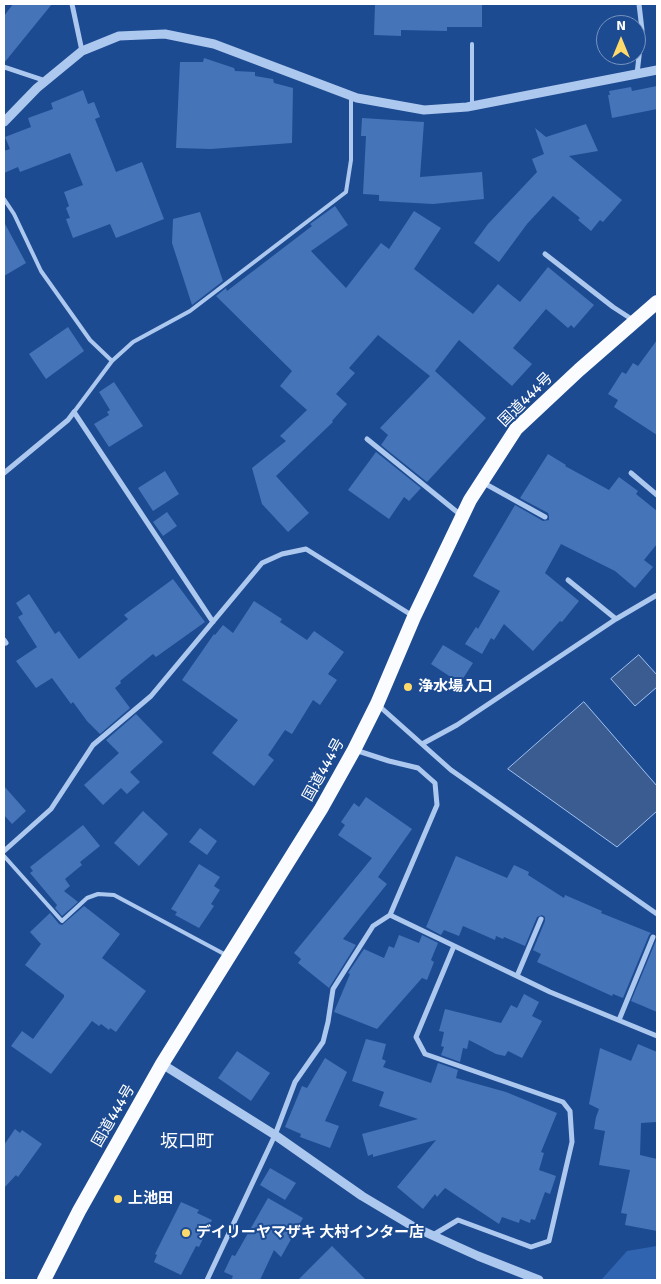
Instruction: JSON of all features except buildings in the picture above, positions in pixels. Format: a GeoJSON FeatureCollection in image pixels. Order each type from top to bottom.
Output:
{"type":"FeatureCollection","features":[{"type":"Feature","properties":{"kind":"highway","name":"国道444号"},"geometry":{"type":"LineString","coordinates":[[44,1280],[78,1211],[162,1064],[320,809],[354,750],[377,704],[414,617],[462,516],[482,482],[516,429],[579,370],[657,302]]}},
{"type":"Feature","properties":{"kind":"street"},"geometry":{"type":"LineString","coordinates":[[72,4],[82,51]]}},
{"type":"Feature","properties":{"kind":"street"},"geometry":{"type":"LineString","coordinates":[[637,74],[642,30],[639,4]]}},
{"type":"Feature","properties":{"kind":"street"},"geometry":{"type":"LineString","coordinates":[[4,122],[46,81],[82,51],[119,36],[165,34],[214,44],[351,96],[424,110],[472,106],[657,70]]}},
{"type":"Feature","properties":{"kind":"street"},"geometry":{"type":"LineString","coordinates":[[4,67],[46,81]]}},
{"type":"Feature","properties":{"kind":"street"},"geometry":{"type":"LineString","coordinates":[[545,254],[613,307],[636,321]]}},
{"type":"Feature","properties":{"kind":"street"},"geometry":{"type":"LineString","coordinates":[[4,473],[68,420],[74,412],[213,622]]}},
{"type":"Feature","properties":{"kind":"street"},"geometry":{"type":"LineString","coordinates":[[368,439],[462,516]]}},
{"type":"Feature","properties":{"kind":"street"},"geometry":{"type":"LineString","coordinates":[[631,473],[657,494]]}},
{"type":"Feature","properties":{"kind":"street"},"geometry":{"type":"LineString","coordinates":[[482,482],[545,517]]}},
{"type":"Feature","properties":{"kind":"street"},"geometry":{"type":"LineString","coordinates":[[4,851],[52,809],[93,745],[151,696],[262,563],[282,554],[306,549],[414,617]]}},
{"type":"Feature","properties":{"kind":"street"},"geometry":{"type":"LineString","coordinates":[[568,580],[616,619]]}},
{"type":"Feature","properties":{"kind":"street"},"geometry":{"type":"LineString","coordinates":[[422,744],[466,720],[616,619],[657,595]]}},
{"type":"Feature","properties":{"kind":"street"},"geometry":{"type":"LineString","coordinates":[[377,704],[451,770],[657,914]]}},
{"type":"Feature","properties":{"kind":"street"},"geometry":{"type":"LineString","coordinates":[[207,1280],[275,1135],[295,1082],[323,1042],[333,989],[373,926],[390,915],[437,805],[435,783],[418,768],[389,762],[354,750]]}},
{"type":"Feature","properties":{"kind":"street"},"geometry":{"type":"LineString","coordinates":[[390,915],[550,992],[657,1036]]}},
{"type":"Feature","properties":{"kind":"street"},"geometry":{"type":"LineString","coordinates":[[517,976],[541,919]]}},
{"type":"Feature","properties":{"kind":"street"},"geometry":{"type":"LineString","coordinates":[[619,1020],[653,937]]}},
{"type":"Feature","properties":{"kind":"street"},"geometry":{"type":"LineString","coordinates":[[433,1235],[458,1220],[531,1247],[549,1241],[572,1142],[570,1111],[563,1102],[425,1054],[416,1037],[454,946]]}},
{"type":"Feature","properties":{"kind":"street"},"geometry":{"type":"LineString","coordinates":[[162,1064],[275,1135],[362,1196],[414,1227],[478,1256],[539,1280]]}},
{"type":"Feature","properties":{"kind":"lane"},"geometry":{"type":"LineString","coordinates":[[472,44],[472,106]]}},
{"type":"Feature","properties":{"kind":"lane"},"geometry":{"type":"LineString","coordinates":[[74,412],[112,361],[133,342],[190,311],[346,192],[351,160],[351,96]]}},
{"type":"Feature","properties":{"kind":"lane"},"geometry":{"type":"LineString","coordinates":[[4,199],[14,214],[41,271],[90,340],[112,361]]}},
{"type":"Feature","properties":{"kind":"lane"},"geometry":{"type":"LineString","coordinates":[[4,856],[62,921],[87,898],[98,894],[114,895],[229,957]]}},
{"type":"Feature","properties":{"kind":"shaded area"},"geometry":{"type":"Polygon","coordinates":[[[639,655],[657,675],[657,687],[635,706],[611,679],[639,655]]]}},
{"type":"Feature","properties":{"kind":"shaded area"},"geometry":{"type":"Polygon","coordinates":[[[584,702],[657,786],[657,811],[617,847],[508,769],[584,702]]]}},
{"type":"Feature","properties":{"kind":"shaded area"},"geometry":{"type":"Polygon","coordinates":[[[657,1246],[657,1280],[602,1279],[627,1251],[657,1246]]]}},
{"type":"Feature","properties":{"kind":"place","name":"浄水場入口"},"geometry":{"type":"Point","coordinates":[408,687]}},
{"type":"Feature","properties":{"kind":"place","name":"上池田"},"geometry":{"type":"Point","coordinates":[118,1199]}},
{"type":"Feature","properties":{"kind":"place","name":"デイリーヤマザキ 大村インター店"},"geometry":{"type":"Point","coordinates":[186,1233]}},
{"type":"Feature","properties":{"kind":"district","name":"坂口町"},"geometry":{"type":"Point","coordinates":[187,1142]}}]}
